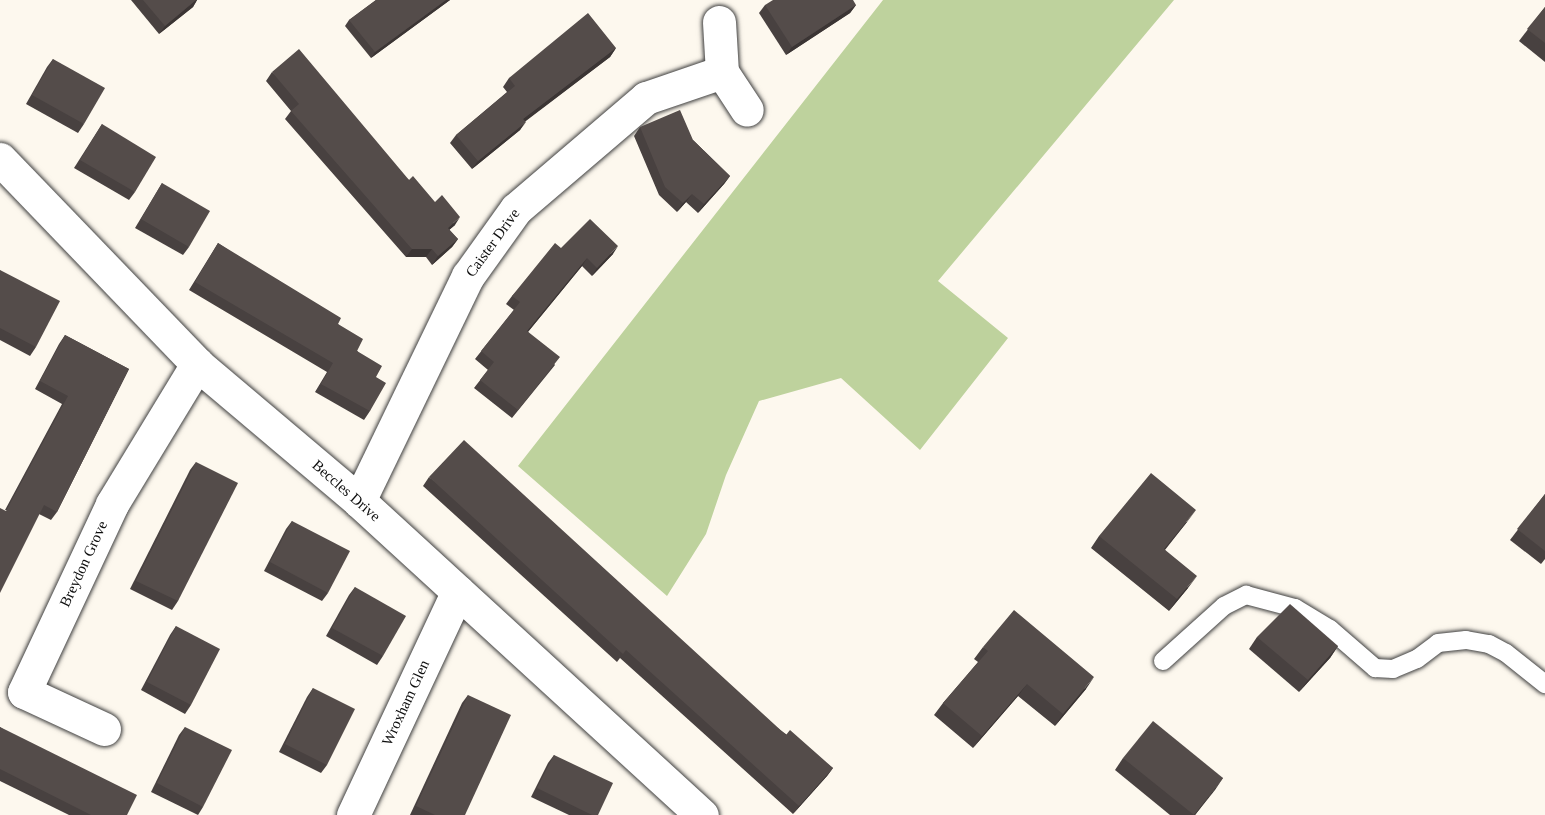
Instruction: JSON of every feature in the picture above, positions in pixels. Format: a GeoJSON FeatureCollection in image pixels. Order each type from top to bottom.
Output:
{"type":"FeatureCollection","features":[{"type":"Feature","properties":{"kind":"street"},"geometry":{"type":"LineString","coordinates":[[719,22],[722,72],[747,110]]}},
{"type":"Feature","properties":{"kind":"street","name":"Caister Drive"},"geometry":{"type":"LineString","coordinates":[[359,501],[468,276],[516,209],[646,98],[722,72]]}},
{"type":"Feature","properties":{"kind":"street","name":"Beccles Drive"},"geometry":{"type":"LineString","coordinates":[[0,159],[197,364],[359,501],[702,815]]}},
{"type":"Feature","properties":{"kind":"street","name":"Breydon Grove"},"geometry":{"type":"LineString","coordinates":[[104,729],[24,693],[112,504],[197,364]]}},
{"type":"Feature","properties":{"kind":"street","name":"Wroxham Glen"},"geometry":{"type":"LineString","coordinates":[[353,815],[458,591]]}},
{"type":"Feature","properties":{"kind":"lane"},"geometry":{"type":"LineString","coordinates":[[1163,662],[1224,606],[1246,596],[1295,608],[1330,629],[1375,668],[1393,669],[1417,659],[1438,643],[1466,640],[1490,644],[1506,653],[1545,684]]}},
{"type":"Feature","properties":{"kind":"green space"},"geometry":{"type":"Polygon","coordinates":[[[883,0],[1174,0],[938,281],[1008,338],[920,450],[841,378],[759,401],[726,475],[706,534],[667,596],[518,466],[883,0]]]}},
{"type":"Feature","properties":{"kind":"building"},"geometry":{"type":"Polygon","coordinates":[[[143,0],[196,0],[165,26],[143,0]]]}},
{"type":"Feature","properties":{"kind":"building"},"geometry":{"type":"Polygon","coordinates":[[[376,0],[446,0],[375,52],[349,20],[376,0]]]}},
{"type":"Feature","properties":{"kind":"building"},"geometry":{"type":"Polygon","coordinates":[[[773,0],[853,0],[856,5],[792,47],[765,5],[773,0]]]}},
{"type":"Feature","properties":{"kind":"building"},"geometry":{"type":"Polygon","coordinates":[[[1545,7],[1545,43],[1527,29],[1545,7]]]}},
{"type":"Feature","properties":{"kind":"building"},"geometry":{"type":"Polygon","coordinates":[[[588,13],[616,48],[523,119],[526,122],[478,161],[456,135],[515,86],[509,78],[588,13]]]}},
{"type":"Feature","properties":{"kind":"building"},"geometry":{"type":"Polygon","coordinates":[[[299,49],[409,180],[413,176],[435,202],[442,195],[460,217],[448,228],[458,239],[438,256],[432,249],[412,249],[291,111],[299,104],[272,72],[299,49]]]}},
{"type":"Feature","properties":{"kind":"building"},"geometry":{"type":"Polygon","coordinates":[[[53,59],[105,88],[84,124],[32,95],[53,59]]]}},
{"type":"Feature","properties":{"kind":"building"},"geometry":{"type":"Polygon","coordinates":[[[680,110],[693,140],[730,176],[704,204],[692,194],[683,203],[665,187],[640,127],[680,110]]]}},
{"type":"Feature","properties":{"kind":"building"},"geometry":{"type":"Polygon","coordinates":[[[102,124],[156,157],[135,192],[80,160],[102,124]]]}},
{"type":"Feature","properties":{"kind":"building"},"geometry":{"type":"Polygon","coordinates":[[[162,183],[210,211],[189,247],[141,219],[162,183]]]}},
{"type":"Feature","properties":{"kind":"building"},"geometry":{"type":"Polygon","coordinates":[[[590,219],[618,246],[597,268],[587,258],[527,331],[560,357],[518,410],[480,380],[494,362],[481,351],[520,302],[512,296],[555,243],[561,248],[590,219]]]}},
{"type":"Feature","properties":{"kind":"building"},"geometry":{"type":"Polygon","coordinates":[[[218,243],[341,318],[338,324],[363,339],[357,351],[382,366],[376,377],[386,383],[370,411],[321,384],[333,363],[195,282],[218,243]]]}},
{"type":"Feature","properties":{"kind":"building"},"geometry":{"type":"Polygon","coordinates":[[[0,270],[60,301],[36,347],[0,328],[0,270]]]}},
{"type":"Feature","properties":{"kind":"building"},"geometry":{"type":"Polygon","coordinates":[[[65,335],[129,369],[57,512],[44,505],[0,593],[0,508],[6,511],[68,396],[40,381],[65,335]]]}},
{"type":"Feature","properties":{"kind":"building"},"geometry":{"type":"Polygon","coordinates":[[[464,440],[786,735],[790,730],[833,768],[799,806],[626,650],[623,654],[429,477],[464,440]]]}},
{"type":"Feature","properties":{"kind":"building"},"geometry":{"type":"Polygon","coordinates":[[[196,462],[238,483],[178,601],[136,581],[196,462]]]}},
{"type":"Feature","properties":{"kind":"building"},"geometry":{"type":"Polygon","coordinates":[[[1151,473],[1196,510],[1164,549],[1197,576],[1177,599],[1099,536],[1151,473]]]}},
{"type":"Feature","properties":{"kind":"building"},"geometry":{"type":"Polygon","coordinates":[[[1545,494],[1545,551],[1517,529],[1545,494]]]}},
{"type":"Feature","properties":{"kind":"building"},"geometry":{"type":"Polygon","coordinates":[[[292,521],[350,551],[328,593],[270,562],[292,521]]]}},
{"type":"Feature","properties":{"kind":"building"},"geometry":{"type":"Polygon","coordinates":[[[355,587],[406,616],[383,656],[332,628],[355,587]]]}},
{"type":"Feature","properties":{"kind":"building"},"geometry":{"type":"Polygon","coordinates":[[[1290,604],[1338,646],[1308,680],[1257,637],[1290,604]]]}},
{"type":"Feature","properties":{"kind":"building"},"geometry":{"type":"Polygon","coordinates":[[[1014,610],[1094,677],[1063,714],[1027,684],[982,736],[943,703],[988,651],[983,647],[1014,610]]]}},
{"type":"Feature","properties":{"kind":"building"},"geometry":{"type":"Polygon","coordinates":[[[176,626],[220,649],[191,705],[147,682],[176,626]]]}},
{"type":"Feature","properties":{"kind":"building"},"geometry":{"type":"Polygon","coordinates":[[[313,688],[355,709],[327,765],[285,744],[313,688]]]}},
{"type":"Feature","properties":{"kind":"building"},"geometry":{"type":"Polygon","coordinates":[[[468,695],[511,715],[465,815],[435,815],[416,806],[468,695]]]}},
{"type":"Feature","properties":{"kind":"building"},"geometry":{"type":"Polygon","coordinates":[[[1153,721],[1223,778],[1194,815],[1123,758],[1153,721]]]}},
{"type":"Feature","properties":{"kind":"building"},"geometry":{"type":"Polygon","coordinates":[[[0,727],[137,795],[127,815],[91,815],[0,769],[0,727]]]}},
{"type":"Feature","properties":{"kind":"building"},"geometry":{"type":"Polygon","coordinates":[[[185,727],[232,750],[203,807],[157,783],[185,727]]]}},
{"type":"Feature","properties":{"kind":"building"},"geometry":{"type":"Polygon","coordinates":[[[554,755],[613,783],[598,815],[592,815],[537,788],[554,755]]]}}]}
